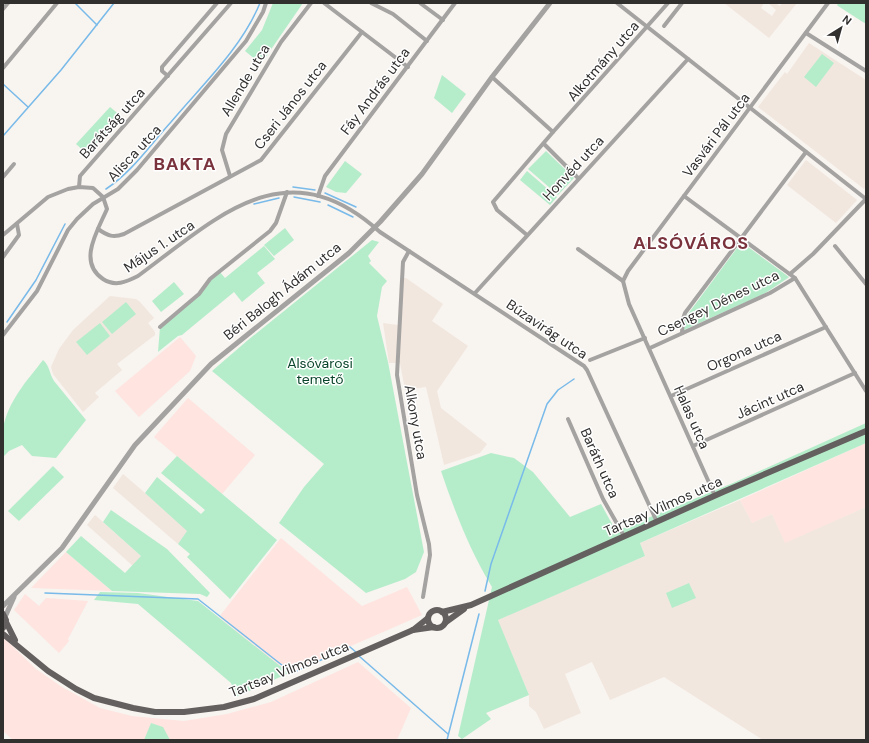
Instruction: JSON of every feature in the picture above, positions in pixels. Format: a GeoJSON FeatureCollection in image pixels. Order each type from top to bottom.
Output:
{"type":"FeatureCollection","features":[{"type":"Feature","properties":{"kind":"main road","name":"Tartsay Vilmos utca"},"geometry":{"type":"LineString","coordinates":[[471,605],[624,536],[866,431]]}},
{"type":"Feature","properties":{"kind":"main road"},"geometry":{"type":"LineString","coordinates":[[413,630],[433,612],[442,612],[471,605]]}},
{"type":"Feature","properties":{"kind":"main road"},"geometry":{"type":"LineString","coordinates":[[413,630],[434,627],[440,628],[446,622],[471,605]]}},
{"type":"Feature","properties":{"kind":"main road"},"geometry":{"type":"LineString","coordinates":[[442,612],[445,615],[446,622]]}},
{"type":"Feature","properties":{"kind":"main road"},"geometry":{"type":"LineString","coordinates":[[428,618],[429,623],[434,627]]}},
{"type":"Feature","properties":{"kind":"main road"},"geometry":{"type":"LineString","coordinates":[[4,620],[19,647]]}},
{"type":"Feature","properties":{"kind":"main road","name":"Tartsay Vilmos utca"},"geometry":{"type":"LineString","coordinates":[[3,634],[34,661],[53,675],[94,698],[122,706],[140,709],[184,712],[224,707],[254,699],[413,630]]}},
{"type":"Feature","properties":{"kind":"street"},"geometry":{"type":"LineString","coordinates":[[3,9],[8,3]]}},
{"type":"Feature","properties":{"kind":"street"},"geometry":{"type":"LineString","coordinates":[[3,68],[57,3]]}},
{"type":"Feature","properties":{"kind":"street"},"geometry":{"type":"LineString","coordinates":[[168,76],[162,70],[162,67],[217,3]]}},
{"type":"Feature","properties":{"kind":"street","name":"Barátság utca"},"geometry":{"type":"LineString","coordinates":[[79,187],[80,176],[230,3]]}},
{"type":"Feature","properties":{"kind":"street","name":"Alisca utca"},"geometry":{"type":"LineString","coordinates":[[4,332],[37,291],[70,226],[83,211],[103,197],[118,189],[137,170],[246,41],[263,12],[266,3]]}},
{"type":"Feature","properties":{"kind":"street","name":"Allende utca"},"geometry":{"type":"LineString","coordinates":[[230,176],[222,150],[226,134],[281,42],[311,3]]}},
{"type":"Feature","properties":{"kind":"street"},"geometry":{"type":"LineString","coordinates":[[324,3],[408,66]]}},
{"type":"Feature","properties":{"kind":"street"},"geometry":{"type":"LineString","coordinates":[[371,3],[392,14],[427,41]]}},
{"type":"Feature","properties":{"kind":"street"},"geometry":{"type":"LineString","coordinates":[[420,3],[443,20]]}},
{"type":"Feature","properties":{"kind":"street","name":"Fáy András utca"},"geometry":{"type":"LineString","coordinates":[[318,196],[324,176],[456,3]]}},
{"type":"Feature","properties":{"kind":"street","name":"Béri Balogh Ádám utca"},"geometry":{"type":"LineString","coordinates":[[3,606],[62,548],[135,445],[196,379],[212,364],[349,253],[374,227],[422,174],[492,76],[550,3]]}},
{"type":"Feature","properties":{"kind":"street"},"geometry":{"type":"LineString","coordinates":[[617,3],[866,199]]}},
{"type":"Feature","properties":{"kind":"street","name":"Alkotmány utca"},"geometry":{"type":"LineString","coordinates":[[544,144],[552,132],[571,114],[646,26],[655,19],[668,3]]}},
{"type":"Feature","properties":{"kind":"street"},"geometry":{"type":"LineString","coordinates":[[664,26],[682,3]]}},
{"type":"Feature","properties":{"kind":"street","name":"Vasvári Pál utca"},"geometry":{"type":"LineString","coordinates":[[623,282],[628,271],[828,3]]}},
{"type":"Feature","properties":{"kind":"street","name":"Cseri János utca"},"geometry":{"type":"LineString","coordinates":[[98,229],[107,236],[116,237],[124,234],[260,160],[362,32]]}},
{"type":"Feature","properties":{"kind":"street"},"geometry":{"type":"LineString","coordinates":[[806,33],[866,72]]}},
{"type":"Feature","properties":{"kind":"street","name":"Honvéd utca"},"geometry":{"type":"LineString","coordinates":[[475,294],[578,178],[688,59]]}},
{"type":"Feature","properties":{"kind":"street"},"geometry":{"type":"LineString","coordinates":[[492,76],[552,132]]}},
{"type":"Feature","properties":{"kind":"street"},"geometry":{"type":"LineString","coordinates":[[527,235],[497,210],[493,202],[544,144],[578,178]]}},
{"type":"Feature","properties":{"kind":"street"},"geometry":{"type":"LineString","coordinates":[[682,333],[682,319],[685,313],[806,152]]}},
{"type":"Feature","properties":{"kind":"street"},"geometry":{"type":"LineString","coordinates":[[3,177],[14,164]]}},
{"type":"Feature","properties":{"kind":"street"},"geometry":{"type":"LineString","coordinates":[[3,235],[48,197],[79,187],[93,188],[103,197]]}},
{"type":"Feature","properties":{"kind":"street"},"geometry":{"type":"LineString","coordinates":[[160,327],[199,294],[210,279],[270,231],[276,223],[287,192]]}},
{"type":"Feature","properties":{"kind":"street","name":"Május 1. utca"},"geometry":{"type":"LineString","coordinates":[[103,197],[107,209],[91,247],[90,259],[92,268],[108,282],[124,282],[138,276],[184,242],[241,204],[264,195],[287,192],[318,196],[349,209],[374,227]]}},
{"type":"Feature","properties":{"kind":"street"},"geometry":{"type":"LineString","coordinates":[[684,196],[795,278],[866,391]]}},
{"type":"Feature","properties":{"kind":"street","name":"Csengey Dénes utca"},"geometry":{"type":"LineString","coordinates":[[790,274],[813,254],[866,199]]}},
{"type":"Feature","properties":{"kind":"street"},"geometry":{"type":"LineString","coordinates":[[3,257],[19,235],[17,224]]}},
{"type":"Feature","properties":{"kind":"street","name":"Búzavirág utca"},"geometry":{"type":"LineString","coordinates":[[374,227],[587,370],[657,522]]}},
{"type":"Feature","properties":{"kind":"street"},"geometry":{"type":"LineString","coordinates":[[835,246],[866,284]]}},
{"type":"Feature","properties":{"kind":"street"},"geometry":{"type":"LineString","coordinates":[[578,249],[623,282]]}},
{"type":"Feature","properties":{"kind":"street","name":"Alkony utca"},"geometry":{"type":"LineString","coordinates":[[409,251],[403,262],[397,375],[417,495],[430,544],[430,556],[423,597]]}},
{"type":"Feature","properties":{"kind":"street","name":"Csengey Dénes utca"},"geometry":{"type":"LineString","coordinates":[[650,348],[770,293],[795,278]]}},
{"type":"Feature","properties":{"kind":"street","name":"Halas utca"},"geometry":{"type":"LineString","coordinates":[[623,282],[630,304],[715,496]]}},
{"type":"Feature","properties":{"kind":"street","name":"Orgona utca"},"geometry":{"type":"LineString","coordinates":[[670,396],[826,327]]}},
{"type":"Feature","properties":{"kind":"street"},"geometry":{"type":"LineString","coordinates":[[590,360],[645,338]]}},
{"type":"Feature","properties":{"kind":"street","name":"Jácint utca"},"geometry":{"type":"LineString","coordinates":[[693,446],[855,373]]}},
{"type":"Feature","properties":{"kind":"street","name":"Baráth utca"},"geometry":{"type":"LineString","coordinates":[[568,419],[603,499],[624,536]]}},
{"type":"Feature","properties":{"kind":"street","name":"Béri Balogh Ádám utca"},"geometry":{"type":"LineString","coordinates":[[4,620],[19,589]]}},
{"type":"Feature","properties":{"kind":"shaded area"},"geometry":{"type":"Polygon","coordinates":[[[724,3],[764,3],[761,8],[772,16],[776,10],[768,3],[775,3],[780,6],[782,3],[797,3],[769,38],[724,3]]]}},
{"type":"Feature","properties":{"kind":"shaded area"},"geometry":{"type":"Polygon","coordinates":[[[809,43],[866,80],[866,186],[864,189],[758,107],[785,72],[787,74],[809,43]]]}},
{"type":"Feature","properties":{"kind":"shaded area"},"geometry":{"type":"Polygon","coordinates":[[[806,160],[857,200],[836,223],[787,185],[806,160]]]}},
{"type":"Feature","properties":{"kind":"shaded area"},"geometry":{"type":"Polygon","coordinates":[[[400,278],[406,278],[443,304],[432,321],[468,346],[437,391],[441,408],[487,444],[480,453],[444,465],[426,387],[405,390],[400,363],[389,363],[383,323],[398,325],[400,278]]]}},
{"type":"Feature","properties":{"kind":"shaded area"},"geometry":{"type":"Polygon","coordinates":[[[110,296],[136,299],[140,302],[154,318],[148,323],[155,332],[155,335],[117,364],[122,370],[95,393],[99,397],[83,412],[53,374],[51,367],[59,349],[73,330],[110,296]]]}},
{"type":"Feature","properties":{"kind":"shaded area"},"geometry":{"type":"Polygon","coordinates":[[[180,337],[196,356],[190,371],[139,417],[115,391],[180,337]]]}},
{"type":"Feature","properties":{"kind":"shaded area"},"geometry":{"type":"Polygon","coordinates":[[[188,398],[255,455],[222,494],[154,437],[188,398]]]}},
{"type":"Feature","properties":{"kind":"shaded area"},"geometry":{"type":"Polygon","coordinates":[[[866,443],[866,507],[785,544],[772,514],[752,523],[740,500],[866,443]]]}},
{"type":"Feature","properties":{"kind":"shaded area"},"geometry":{"type":"Polygon","coordinates":[[[123,474],[188,530],[178,544],[113,488],[123,474]]]}},
{"type":"Feature","properties":{"kind":"shaded area"},"geometry":{"type":"Polygon","coordinates":[[[740,500],[752,523],[772,514],[785,543],[866,507],[866,740],[763,740],[664,677],[610,700],[592,662],[565,674],[581,713],[544,729],[536,712],[529,706],[529,695],[497,620],[645,556],[640,543],[740,500]]]}},
{"type":"Feature","properties":{"kind":"shaded area"},"geometry":{"type":"Polygon","coordinates":[[[95,515],[141,556],[133,566],[87,525],[95,515]]]}},
{"type":"Feature","properties":{"kind":"shaded area"},"geometry":{"type":"Polygon","coordinates":[[[281,538],[362,606],[407,587],[422,615],[289,673],[219,617],[281,538]]]}},
{"type":"Feature","properties":{"kind":"shaded area"},"geometry":{"type":"Polygon","coordinates":[[[66,552],[112,591],[31,588],[66,552]]]}},
{"type":"Feature","properties":{"kind":"shaded area"},"geometry":{"type":"Polygon","coordinates":[[[25,594],[39,606],[46,598],[88,601],[68,639],[69,641],[59,653],[14,610],[25,594]]]}},
{"type":"Feature","properties":{"kind":"shaded area"},"geometry":{"type":"Polygon","coordinates":[[[3,637],[36,669],[62,687],[100,708],[132,716],[184,721],[227,714],[271,702],[358,662],[411,708],[397,740],[13,740],[3,731],[3,637]]]}},
{"type":"Feature","properties":{"kind":"green space"},"geometry":{"type":"Polygon","coordinates":[[[273,3],[303,3],[261,64],[245,51],[262,30],[273,3]]]}},
{"type":"Feature","properties":{"kind":"green space"},"geometry":{"type":"Polygon","coordinates":[[[838,3],[866,3],[866,24],[838,6],[838,3]]]}},
{"type":"Feature","properties":{"kind":"green space"},"geometry":{"type":"Polygon","coordinates":[[[822,54],[834,63],[816,87],[804,77],[822,54]]]}},
{"type":"Feature","properties":{"kind":"green space"},"geometry":{"type":"Polygon","coordinates":[[[442,75],[466,94],[452,113],[434,98],[442,75]]]}},
{"type":"Feature","properties":{"kind":"green space"},"geometry":{"type":"Polygon","coordinates":[[[110,107],[121,116],[87,154],[76,144],[110,107]]]}},
{"type":"Feature","properties":{"kind":"green space"},"geometry":{"type":"Polygon","coordinates":[[[546,151],[574,178],[558,195],[528,169],[546,151]]]}},
{"type":"Feature","properties":{"kind":"green space"},"geometry":{"type":"Polygon","coordinates":[[[345,161],[362,174],[346,193],[336,192],[326,187],[345,161]]]}},
{"type":"Feature","properties":{"kind":"green space"},"geometry":{"type":"Polygon","coordinates":[[[527,171],[557,197],[550,205],[520,180],[527,171]]]}},
{"type":"Feature","properties":{"kind":"green space"},"geometry":{"type":"Polygon","coordinates":[[[285,228],[294,240],[274,256],[264,245],[285,228]]]}},
{"type":"Feature","properties":{"kind":"green space","name":"Alsóvárosi temető"},"geometry":{"type":"Polygon","coordinates":[[[372,240],[379,242],[368,256],[371,261],[369,263],[387,281],[382,287],[377,316],[388,362],[424,552],[416,572],[405,579],[366,593],[279,523],[304,487],[324,464],[212,371],[372,240]]]}},
{"type":"Feature","properties":{"kind":"green space"},"geometry":{"type":"Polygon","coordinates":[[[740,244],[744,244],[789,277],[764,294],[684,330],[685,318],[740,244]]]}},
{"type":"Feature","properties":{"kind":"green space"},"geometry":{"type":"Polygon","coordinates":[[[264,246],[275,259],[257,273],[265,283],[242,302],[234,292],[182,335],[178,336],[158,352],[160,327],[199,294],[219,271],[225,278],[264,246]]]}},
{"type":"Feature","properties":{"kind":"green space"},"geometry":{"type":"Polygon","coordinates":[[[174,282],[184,294],[161,312],[152,301],[174,282]]]}},
{"type":"Feature","properties":{"kind":"green space"},"geometry":{"type":"Polygon","coordinates":[[[126,302],[136,314],[112,334],[102,322],[126,302]]]}},
{"type":"Feature","properties":{"kind":"green space"},"geometry":{"type":"Polygon","coordinates":[[[100,323],[110,336],[87,355],[76,342],[100,323]]]}},
{"type":"Feature","properties":{"kind":"green space"},"geometry":{"type":"Polygon","coordinates":[[[43,360],[47,365],[54,381],[86,420],[56,458],[32,456],[22,445],[9,451],[3,457],[3,429],[5,419],[18,392],[43,360]]]}},
{"type":"Feature","properties":{"kind":"green space"},"geometry":{"type":"Polygon","coordinates":[[[866,423],[866,443],[640,543],[645,556],[498,620],[529,695],[486,713],[491,719],[462,739],[458,736],[492,587],[464,531],[441,471],[491,453],[514,458],[533,472],[570,517],[601,504],[616,531],[733,483],[866,423]]]}},
{"type":"Feature","properties":{"kind":"green space"},"geometry":{"type":"Polygon","coordinates":[[[177,456],[277,540],[230,599],[187,557],[190,554],[178,544],[187,531],[145,493],[157,477],[201,514],[205,510],[161,473],[177,456]]]}},
{"type":"Feature","properties":{"kind":"green space"},"geometry":{"type":"Polygon","coordinates":[[[53,466],[64,477],[19,521],[8,511],[53,466]]]}},
{"type":"Feature","properties":{"kind":"green space"},"geometry":{"type":"Polygon","coordinates":[[[111,510],[167,549],[210,593],[207,597],[200,594],[112,591],[66,552],[81,536],[125,573],[141,556],[103,522],[111,510]]]}},
{"type":"Feature","properties":{"kind":"green space"},"geometry":{"type":"Polygon","coordinates":[[[689,583],[696,598],[672,608],[666,593],[689,583]]]}},
{"type":"Feature","properties":{"kind":"green space"},"geometry":{"type":"Polygon","coordinates":[[[100,592],[138,593],[198,601],[289,673],[236,697],[231,683],[138,604],[94,600],[100,592]]]}},
{"type":"Feature","properties":{"kind":"green space"},"geometry":{"type":"Polygon","coordinates":[[[151,723],[163,727],[170,740],[144,740],[151,723]]]}},
{"type":"Feature","properties":{"kind":"waterway"},"geometry":{"type":"LineString","coordinates":[[75,3],[97,25]]}},
{"type":"Feature","properties":{"kind":"waterway"},"geometry":{"type":"LineString","coordinates":[[3,136],[61,70],[114,3]]}},
{"type":"Feature","properties":{"kind":"waterway"},"geometry":{"type":"LineString","coordinates":[[106,189],[124,175],[220,66],[242,36],[260,3]]}},
{"type":"Feature","properties":{"kind":"waterway"},"geometry":{"type":"LineString","coordinates":[[3,84],[28,107]]}},
{"type":"Feature","properties":{"kind":"waterway"},"geometry":{"type":"LineString","coordinates":[[293,187],[315,190]]}},
{"type":"Feature","properties":{"kind":"waterway"},"geometry":{"type":"LineString","coordinates":[[325,193],[356,207]]}},
{"type":"Feature","properties":{"kind":"waterway"},"geometry":{"type":"LineString","coordinates":[[294,197],[320,202]]}},
{"type":"Feature","properties":{"kind":"waterway"},"geometry":{"type":"LineString","coordinates":[[254,204],[279,198]]}},
{"type":"Feature","properties":{"kind":"waterway"},"geometry":{"type":"LineString","coordinates":[[328,205],[353,217]]}},
{"type":"Feature","properties":{"kind":"waterway"},"geometry":{"type":"LineString","coordinates":[[7,322],[36,280],[65,224]]}},
{"type":"Feature","properties":{"kind":"waterway"},"geometry":{"type":"LineString","coordinates":[[485,591],[491,564],[547,404],[558,390],[574,379]]}},
{"type":"Feature","properties":{"kind":"waterway"},"geometry":{"type":"LineString","coordinates":[[45,593],[198,599],[292,673],[350,647],[357,653]]}},
{"type":"Feature","properties":{"kind":"waterway"},"geometry":{"type":"LineString","coordinates":[[447,740],[479,614]]}},
{"type":"Feature","properties":{"kind":"waterway"},"geometry":{"type":"LineString","coordinates":[[359,656],[448,734]]}},
{"type":"Feature","properties":{"kind":"district","name":"BAKTA"},"geometry":{"type":"Point","coordinates":[185,164]}},
{"type":"Feature","properties":{"kind":"district","name":"ALSÓVÁROS"},"geometry":{"type":"Point","coordinates":[691,243]}}]}
